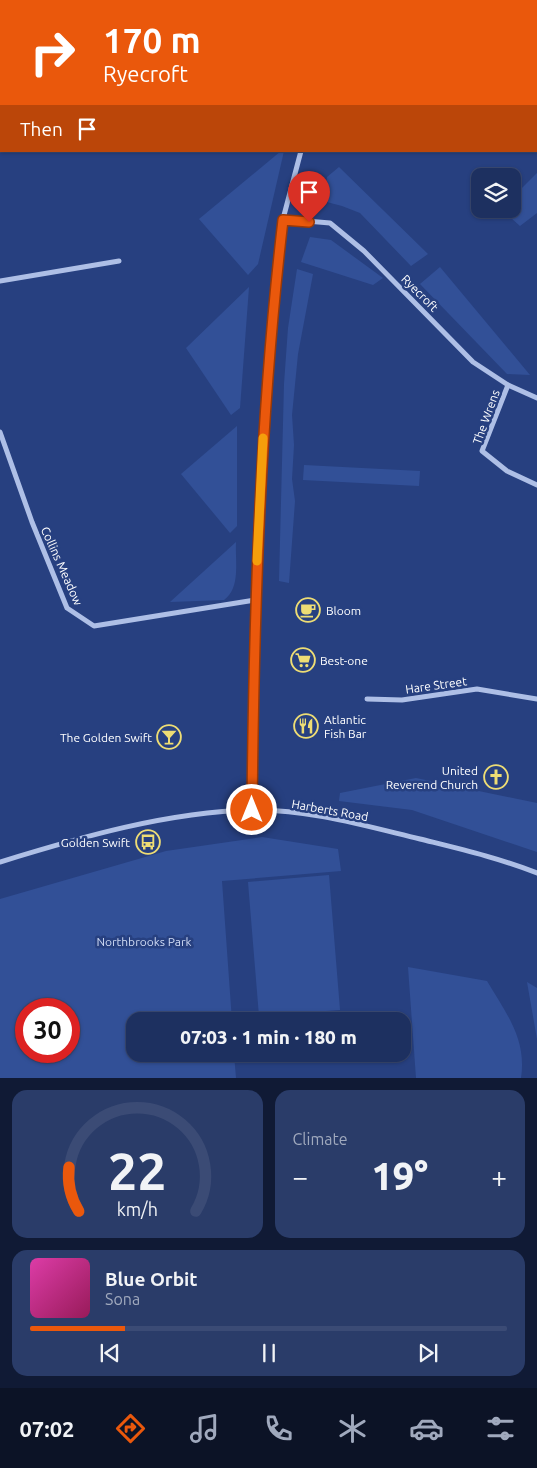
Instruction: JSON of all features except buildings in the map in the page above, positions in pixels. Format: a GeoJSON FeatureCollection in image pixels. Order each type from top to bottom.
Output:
{"type":"FeatureCollection","features":[{"type":"Feature","properties":{"kind":"street"},"geometry":{"type":"LineString","coordinates":[[252,810],[256,600],[268,361],[283,220],[300,152]]}},
{"type":"Feature","properties":{"kind":"street","name":"Ryecroft"},"geometry":{"type":"LineString","coordinates":[[283,220],[330,224],[364,251],[472,362],[508,385],[537,398]]}},
{"type":"Feature","properties":{"kind":"street"},"geometry":{"type":"LineString","coordinates":[[0,281],[119,261]]}},
{"type":"Feature","properties":{"kind":"street","name":"The Wrens"},"geometry":{"type":"LineString","coordinates":[[508,385],[482,451],[507,471],[537,485]]}},
{"type":"Feature","properties":{"kind":"street","name":"Collins Meadow"},"geometry":{"type":"LineString","coordinates":[[0,432],[32,522],[67,608],[72,614],[94,626],[256,600]]}},
{"type":"Feature","properties":{"kind":"street","name":"Hare Street"},"geometry":{"type":"LineString","coordinates":[[367,699],[402,700],[477,689],[537,699]]}},
{"type":"Feature","properties":{"kind":"street","name":"Harberts Road"},"geometry":{"type":"LineString","coordinates":[[0,862],[121,828],[193,815],[252,810],[288,812],[364,825],[509,862],[537,872]]}},
{"type":"Feature","properties":{"kind":"green space"},"geometry":{"type":"Polygon","coordinates":[[[280,152],[284,152],[258,264],[248,275],[199,219],[280,152]]]}},
{"type":"Feature","properties":{"kind":"green space"},"geometry":{"type":"Polygon","coordinates":[[[339,167],[428,254],[411,266],[360,213],[323,201],[327,177],[339,167]]]}},
{"type":"Feature","properties":{"kind":"green space"},"geometry":{"type":"Polygon","coordinates":[[[537,173],[537,213],[520,226],[511,218],[521,218],[521,189],[537,173]]]}},
{"type":"Feature","properties":{"kind":"green space"},"geometry":{"type":"Polygon","coordinates":[[[310,237],[331,240],[383,278],[373,285],[301,262],[310,237]]]}},
{"type":"Feature","properties":{"kind":"green space"},"geometry":{"type":"Polygon","coordinates":[[[440,267],[530,375],[507,374],[420,284],[440,267]]]}},
{"type":"Feature","properties":{"kind":"green space"},"geometry":{"type":"Polygon","coordinates":[[[297,269],[313,274],[298,354],[292,415],[294,445],[292,479],[295,501],[289,583],[279,581],[284,384],[288,328],[297,269]]]}},
{"type":"Feature","properties":{"kind":"green space"},"geometry":{"type":"Polygon","coordinates":[[[249,287],[240,408],[231,415],[186,348],[249,287]]]}},
{"type":"Feature","properties":{"kind":"green space"},"geometry":{"type":"Polygon","coordinates":[[[237,426],[237,526],[230,533],[181,474],[237,426]]]}},
{"type":"Feature","properties":{"kind":"green space"},"geometry":{"type":"Polygon","coordinates":[[[304,465],[420,471],[419,486],[303,480],[304,465]]]}},
{"type":"Feature","properties":{"kind":"green space"},"geometry":{"type":"Polygon","coordinates":[[[236,542],[235,581],[233,589],[224,600],[170,602],[236,542]]]}},
{"type":"Feature","properties":{"kind":"green space"},"geometry":{"type":"Polygon","coordinates":[[[416,778],[537,803],[537,852],[412,810],[339,801],[340,793],[416,778]]]}},
{"type":"Feature","properties":{"kind":"green space","name":"Northbrooks Park"},"geometry":{"type":"Polygon","coordinates":[[[262,837],[338,849],[341,871],[222,881],[231,1012],[126,1012],[126,1062],[235,1062],[236,1078],[0,1078],[0,899],[166,851],[262,837]]]}},
{"type":"Feature","properties":{"kind":"green space"},"geometry":{"type":"Polygon","coordinates":[[[329,875],[340,1010],[259,1012],[248,882],[329,875]]]}},
{"type":"Feature","properties":{"kind":"green space"},"geometry":{"type":"Polygon","coordinates":[[[408,967],[487,981],[508,1015],[518,1039],[522,1064],[521,1078],[416,1078],[408,967]]]}},
{"type":"Feature","properties":{"kind":"green space"},"geometry":{"type":"Polygon","coordinates":[[[527,982],[537,988],[537,1039],[527,982]]]}},
{"type":"Feature","properties":{"kind":"slow traffic"},"geometry":{"type":"LineString","coordinates":[[257,561],[263,438]]}},
{"type":"Feature","properties":{"kind":"place","name":"Bloom"},"geometry":{"type":"Point","coordinates":[308,610]}},
{"type":"Feature","properties":{"kind":"place","name":"Best-one"},"geometry":{"type":"Point","coordinates":[303,660]}},
{"type":"Feature","properties":{"kind":"place","name":"Atlantic Fish Bar"},"geometry":{"type":"Point","coordinates":[306,726]}},
{"type":"Feature","properties":{"kind":"place","name":"The Golden Swift"},"geometry":{"type":"Point","coordinates":[169,737]}},
{"type":"Feature","properties":{"kind":"place","name":"United Reverend Church"},"geometry":{"type":"Point","coordinates":[496,777]}},
{"type":"Feature","properties":{"kind":"place","name":"Golden Swift"},"geometry":{"type":"Point","coordinates":[148,842]}},
{"type":"Feature","properties":{"kind":"route"},"geometry":{"type":"LineString","coordinates":[[252,810],[256,581],[268,361],[283,220],[309,222]]}}]}
